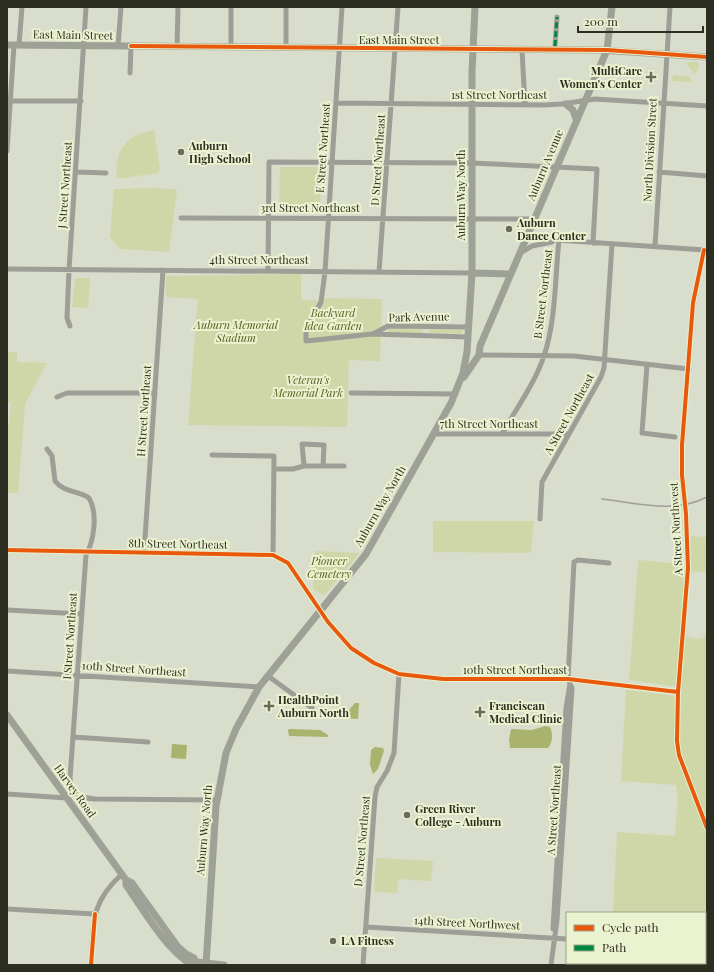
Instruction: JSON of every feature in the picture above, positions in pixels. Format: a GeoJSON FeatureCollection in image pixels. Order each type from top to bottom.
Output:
{"type":"FeatureCollection","features":[{"type":"Feature","properties":{"kind":"main road","name":"Auburn Way North"},"geometry":{"type":"LineString","coordinates":[[206,964],[216,800],[226,753],[236,729],[259,687],[366,554],[456,394],[466,362],[472,273],[472,105],[475,7]]}},
{"type":"Feature","properties":{"kind":"main road","name":"Auburn Avenue"},"geometry":{"type":"LineString","coordinates":[[460,383],[479,355],[480,346],[527,238],[584,100],[607,50],[612,7]]}},
{"type":"Feature","properties":{"kind":"main road","name":"East Main Street"},"geometry":{"type":"LineString","coordinates":[[13,45],[339,49],[396,48],[607,50],[707,57]]}},
{"type":"Feature","properties":{"kind":"main road"},"geometry":{"type":"LineString","coordinates":[[566,104],[573,110],[576,120]]}},
{"type":"Feature","properties":{"kind":"main road","name":"4th Street Northeast"},"geometry":{"type":"LineString","coordinates":[[472,273],[511,274]]}},
{"type":"Feature","properties":{"kind":"main road","name":"Harvey Road"},"geometry":{"type":"LineString","coordinates":[[7,714],[124,877],[132,883],[182,951],[194,958],[196,962]]}},
{"type":"Feature","properties":{"kind":"main road","name":"Harvey Road"},"geometry":{"type":"LineString","coordinates":[[124,877],[126,885],[177,955],[191,964],[196,962],[224,965]]}},
{"type":"Feature","properties":{"kind":"main road"},"geometry":{"type":"LineString","coordinates":[[149,918],[154,920],[162,930],[165,929]]}},
{"type":"Feature","properties":{"kind":"street"},"geometry":{"type":"LineString","coordinates":[[7,151],[13,45],[22,7]]}},
{"type":"Feature","properties":{"kind":"street","name":"J Street Northeast"},"geometry":{"type":"LineString","coordinates":[[70,326],[67,318],[69,270],[77,172],[86,7]]}},
{"type":"Feature","properties":{"kind":"street"},"geometry":{"type":"LineString","coordinates":[[118,46],[121,7]]}},
{"type":"Feature","properties":{"kind":"street"},"geometry":{"type":"LineString","coordinates":[[177,47],[178,7]]}},
{"type":"Feature","properties":{"kind":"street"},"geometry":{"type":"LineString","coordinates":[[231,7],[231,48]]}},
{"type":"Feature","properties":{"kind":"street"},"geometry":{"type":"LineString","coordinates":[[286,7],[286,48]]}},
{"type":"Feature","properties":{"kind":"street","name":"E Street Northeast"},"geometry":{"type":"LineString","coordinates":[[306,341],[306,331],[321,302],[325,272],[342,7]]}},
{"type":"Feature","properties":{"kind":"street","name":"D Street Northeast"},"geometry":{"type":"LineString","coordinates":[[379,272],[398,7]]}},
{"type":"Feature","properties":{"kind":"street","name":"North Division Street"},"geometry":{"type":"LineString","coordinates":[[655,246],[670,7]]}},
{"type":"Feature","properties":{"kind":"street"},"geometry":{"type":"LineString","coordinates":[[555,46],[557,17]]}},
{"type":"Feature","properties":{"kind":"street"},"geometry":{"type":"LineString","coordinates":[[130,73],[131,46]]}},
{"type":"Feature","properties":{"kind":"street"},"geometry":{"type":"LineString","coordinates":[[522,50],[525,105]]}},
{"type":"Feature","properties":{"kind":"street","name":"1st Street Northeast"},"geometry":{"type":"LineString","coordinates":[[336,103],[392,105],[525,105],[566,104],[594,99],[663,102],[707,106]]}},
{"type":"Feature","properties":{"kind":"street"},"geometry":{"type":"LineString","coordinates":[[9,101],[81,101]]}},
{"type":"Feature","properties":{"kind":"street"},"geometry":{"type":"LineString","coordinates":[[268,271],[269,162],[472,163],[597,169],[593,243]]}},
{"type":"Feature","properties":{"kind":"street"},"geometry":{"type":"LineString","coordinates":[[77,172],[106,173]]}},
{"type":"Feature","properties":{"kind":"street"},"geometry":{"type":"LineString","coordinates":[[659,172],[707,176]]}},
{"type":"Feature","properties":{"kind":"street","name":"3rd Street Northeast"},"geometry":{"type":"LineString","coordinates":[[181,218],[535,218]]}},
{"type":"Feature","properties":{"kind":"street"},"geometry":{"type":"LineString","coordinates":[[527,238],[705,250]]}},
{"type":"Feature","properties":{"kind":"street"},"geometry":{"type":"LineString","coordinates":[[520,254],[532,246],[559,240]]}},
{"type":"Feature","properties":{"kind":"street","name":"B Street Northeast"},"geometry":{"type":"LineString","coordinates":[[502,434],[536,374],[544,355],[551,327],[559,240]]}},
{"type":"Feature","properties":{"kind":"street","name":"A Street Northeast"},"geometry":{"type":"LineString","coordinates":[[540,519],[540,490],[542,482],[601,377],[605,359],[612,244]]}},
{"type":"Feature","properties":{"kind":"street","name":"A Street Northwest"},"geometry":{"type":"LineString","coordinates":[[705,250],[693,302],[682,457],[688,568],[678,692],[677,741],[679,755],[707,828]]}},
{"type":"Feature","properties":{"kind":"street","name":"4th Street Northeast"},"geometry":{"type":"LineString","coordinates":[[7,269],[472,273]]}},
{"type":"Feature","properties":{"kind":"street","name":"H Street Northeast"},"geometry":{"type":"LineString","coordinates":[[144,553],[163,270]]}},
{"type":"Feature","properties":{"kind":"street","name":"Park Avenue"},"geometry":{"type":"LineString","coordinates":[[372,334],[388,326],[469,327]]}},
{"type":"Feature","properties":{"kind":"street"},"geometry":{"type":"LineString","coordinates":[[427,326],[427,336]]}},
{"type":"Feature","properties":{"kind":"street","name":"Park Avenue"},"geometry":{"type":"LineString","coordinates":[[306,341],[372,334],[468,337]]}},
{"type":"Feature","properties":{"kind":"street"},"geometry":{"type":"LineString","coordinates":[[479,355],[544,355],[605,359],[689,369]]}},
{"type":"Feature","properties":{"kind":"street"},"geometry":{"type":"LineString","coordinates":[[647,365],[642,433],[676,437]]}},
{"type":"Feature","properties":{"kind":"street"},"geometry":{"type":"LineString","coordinates":[[57,396],[67,393],[155,393]]}},
{"type":"Feature","properties":{"kind":"street"},"geometry":{"type":"LineString","coordinates":[[351,393],[456,394]]}},
{"type":"Feature","properties":{"kind":"street","name":"7th Street Northeast"},"geometry":{"type":"LineString","coordinates":[[434,434],[569,434]]}},
{"type":"Feature","properties":{"kind":"street"},"geometry":{"type":"LineString","coordinates":[[304,466],[302,444],[324,445],[323,466]]}},
{"type":"Feature","properties":{"kind":"street","name":"I Street Northeast"},"geometry":{"type":"LineString","coordinates":[[47,448],[52,456],[55,481],[64,489],[83,494],[89,498],[93,508],[91,541],[86,556],[70,778],[72,788],[74,792],[83,797],[95,799],[216,800]]}},
{"type":"Feature","properties":{"kind":"street"},"geometry":{"type":"LineString","coordinates":[[212,455],[274,456],[273,555],[288,563],[320,612]]}},
{"type":"Feature","properties":{"kind":"street"},"geometry":{"type":"LineString","coordinates":[[274,469],[293,469],[304,466],[344,466]]}},
{"type":"Feature","properties":{"kind":"street","name":"8th Street Northeast"},"geometry":{"type":"LineString","coordinates":[[7,550],[273,555]]}},
{"type":"Feature","properties":{"kind":"street","name":"A Street Northeast"},"geometry":{"type":"LineString","coordinates":[[551,965],[557,913],[572,688],[569,682],[574,562],[578,560],[609,563]]}},
{"type":"Feature","properties":{"kind":"street"},"geometry":{"type":"LineString","coordinates":[[7,610],[82,614]]}},
{"type":"Feature","properties":{"kind":"street","name":"10th Street Northeast"},"geometry":{"type":"LineString","coordinates":[[320,612],[338,636],[351,648],[374,663],[399,674],[444,679],[569,682],[678,692]]}},
{"type":"Feature","properties":{"kind":"street","name":"10th Street Northeast"},"geometry":{"type":"LineString","coordinates":[[7,671],[259,687]]}},
{"type":"Feature","properties":{"kind":"street","name":"D Street Northeast"},"geometry":{"type":"LineString","coordinates":[[363,965],[375,797],[377,787],[387,771],[394,753],[399,674]]}},
{"type":"Feature","properties":{"kind":"street"},"geometry":{"type":"LineString","coordinates":[[268,676],[312,708]]}},
{"type":"Feature","properties":{"kind":"street"},"geometry":{"type":"LineString","coordinates":[[73,737],[148,742]]}},
{"type":"Feature","properties":{"kind":"street"},"geometry":{"type":"LineString","coordinates":[[7,794],[67,798]]}},
{"type":"Feature","properties":{"kind":"street"},"geometry":{"type":"LineString","coordinates":[[91,965],[95,914],[102,895],[124,877]]}},
{"type":"Feature","properties":{"kind":"street"},"geometry":{"type":"LineString","coordinates":[[7,909],[95,914]]}},
{"type":"Feature","properties":{"kind":"street","name":"14th Street Northwest"},"geometry":{"type":"LineString","coordinates":[[366,928],[566,939]]}},
{"type":"Feature","properties":{"kind":"green space"},"geometry":{"type":"Polygon","coordinates":[[[697,62],[699,64],[698,70],[694,74],[686,63],[697,62]]]}},
{"type":"Feature","properties":{"kind":"green space"},"geometry":{"type":"Polygon","coordinates":[[[673,75],[688,76],[693,82],[672,81],[673,75]]]}},
{"type":"Feature","properties":{"kind":"green space"},"geometry":{"type":"Polygon","coordinates":[[[154,130],[160,169],[157,173],[117,179],[118,160],[124,146],[129,140],[136,136],[144,132],[154,130]]]}},
{"type":"Feature","properties":{"kind":"green space"},"geometry":{"type":"Polygon","coordinates":[[[280,167],[321,167],[320,213],[279,213],[280,167]]]}},
{"type":"Feature","properties":{"kind":"green space"},"geometry":{"type":"Polygon","coordinates":[[[114,189],[174,189],[177,191],[169,252],[120,249],[110,237],[114,189]]]}},
{"type":"Feature","properties":{"kind":"green space"},"geometry":{"type":"Polygon","coordinates":[[[301,274],[301,300],[319,301],[319,298],[382,299],[380,361],[349,360],[347,427],[188,425],[198,299],[166,297],[166,276],[301,274]]]}},
{"type":"Feature","properties":{"kind":"green space"},"geometry":{"type":"Polygon","coordinates":[[[75,278],[90,278],[88,308],[72,307],[75,278]]]}},
{"type":"Feature","properties":{"kind":"green space"},"geometry":{"type":"Polygon","coordinates":[[[388,328],[422,329],[424,333],[387,333],[388,328]]]}},
{"type":"Feature","properties":{"kind":"green space"},"geometry":{"type":"Polygon","coordinates":[[[430,329],[462,330],[463,332],[461,334],[429,333],[430,329]]]}},
{"type":"Feature","properties":{"kind":"green space"},"geometry":{"type":"Polygon","coordinates":[[[7,352],[17,352],[17,362],[47,363],[25,404],[18,493],[7,493],[7,424],[9,424],[11,403],[7,403],[7,352]]]}},
{"type":"Feature","properties":{"kind":"green space"},"geometry":{"type":"Polygon","coordinates":[[[433,521],[534,521],[531,551],[529,553],[433,552],[433,521]]]}},
{"type":"Feature","properties":{"kind":"green space"},"geometry":{"type":"Polygon","coordinates":[[[691,536],[707,537],[707,572],[688,571],[683,636],[699,639],[703,638],[707,630],[707,943],[706,912],[613,912],[617,832],[675,836],[678,799],[676,785],[621,781],[626,690],[678,696],[679,687],[629,680],[638,562],[639,560],[690,565],[691,536]]]}},
{"type":"Feature","properties":{"kind":"green space","name":"Pioneer Cemetery"},"geometry":{"type":"Polygon","coordinates":[[[315,551],[360,553],[326,593],[322,595],[313,589],[315,551]]]}},
{"type":"Feature","properties":{"kind":"green space"},"geometry":{"type":"Polygon","coordinates":[[[376,858],[433,861],[431,881],[398,879],[397,893],[374,892],[376,858]]]}},
{"type":"Feature","properties":{"kind":"shaded area"},"geometry":{"type":"Polygon","coordinates":[[[355,703],[359,703],[358,719],[342,718],[355,703]]]}},
{"type":"Feature","properties":{"kind":"shaded area"},"geometry":{"type":"Polygon","coordinates":[[[545,726],[550,727],[552,732],[552,741],[548,748],[510,748],[509,740],[511,729],[532,730],[545,726]]]}},
{"type":"Feature","properties":{"kind":"shaded area"},"geometry":{"type":"Polygon","coordinates":[[[288,730],[320,730],[328,735],[328,737],[289,736],[288,730]]]}},
{"type":"Feature","properties":{"kind":"shaded area"},"geometry":{"type":"Polygon","coordinates":[[[172,744],[187,745],[186,759],[171,758],[172,744]]]}},
{"type":"Feature","properties":{"kind":"shaded area"},"geometry":{"type":"Polygon","coordinates":[[[375,747],[383,748],[384,751],[378,769],[373,774],[370,765],[371,750],[375,747]]]}},
{"type":"Feature","properties":{"kind":"railway"},"geometry":{"type":"LineString","coordinates":[[602,499],[642,505],[669,506],[695,502],[707,497]]}},
{"type":"Feature","properties":{"kind":"marked path"},"geometry":{"type":"LineString","coordinates":[[555,46],[557,17]]}},
{"type":"Feature","properties":{"kind":"cycle path"},"geometry":{"type":"LineString","coordinates":[[131,46],[607,50],[707,57]]}},
{"type":"Feature","properties":{"kind":"cycle path"},"geometry":{"type":"LineString","coordinates":[[704,250],[693,303],[682,445],[682,475],[686,514],[688,568],[678,692],[677,741],[679,755],[707,828]]}},
{"type":"Feature","properties":{"kind":"cycle path"},"geometry":{"type":"LineString","coordinates":[[7,550],[273,555],[288,563],[328,622],[351,648],[374,663],[399,674],[443,679],[568,679],[678,692]]}},
{"type":"Feature","properties":{"kind":"cycle path"},"geometry":{"type":"LineString","coordinates":[[91,965],[95,914]]}},
{"type":"Feature","properties":{"kind":"place","name":"MultiCare Women's Center"},"geometry":{"type":"Point","coordinates":[651,77]}},
{"type":"Feature","properties":{"kind":"place","name":"Auburn High School"},"geometry":{"type":"Point","coordinates":[181,152]}},
{"type":"Feature","properties":{"kind":"place","name":"Auburn Dance Center"},"geometry":{"type":"Point","coordinates":[509,229]}},
{"type":"Feature","properties":{"kind":"place","name":"HealthPoint Auburn North"},"geometry":{"type":"Point","coordinates":[269,706]}},
{"type":"Feature","properties":{"kind":"place","name":"Franciscan Medical Clinic"},"geometry":{"type":"Point","coordinates":[480,712]}},
{"type":"Feature","properties":{"kind":"place","name":"Green River College - Auburn"},"geometry":{"type":"Point","coordinates":[407,815]}},
{"type":"Feature","properties":{"kind":"place","name":"LA Fitness"},"geometry":{"type":"Point","coordinates":[333,941]}},
{"type":"Feature","properties":{"kind":"park label","name":"Backyard Idea Garden"},"geometry":{"type":"Point","coordinates":[333,319]}},
{"type":"Feature","properties":{"kind":"park label","name":"Auburn Memorial Stadium"},"geometry":{"type":"Point","coordinates":[236,331]}},
{"type":"Feature","properties":{"kind":"park label","name":"Veteran's Memorial Park"},"geometry":{"type":"Point","coordinates":[308,386]}}]}
